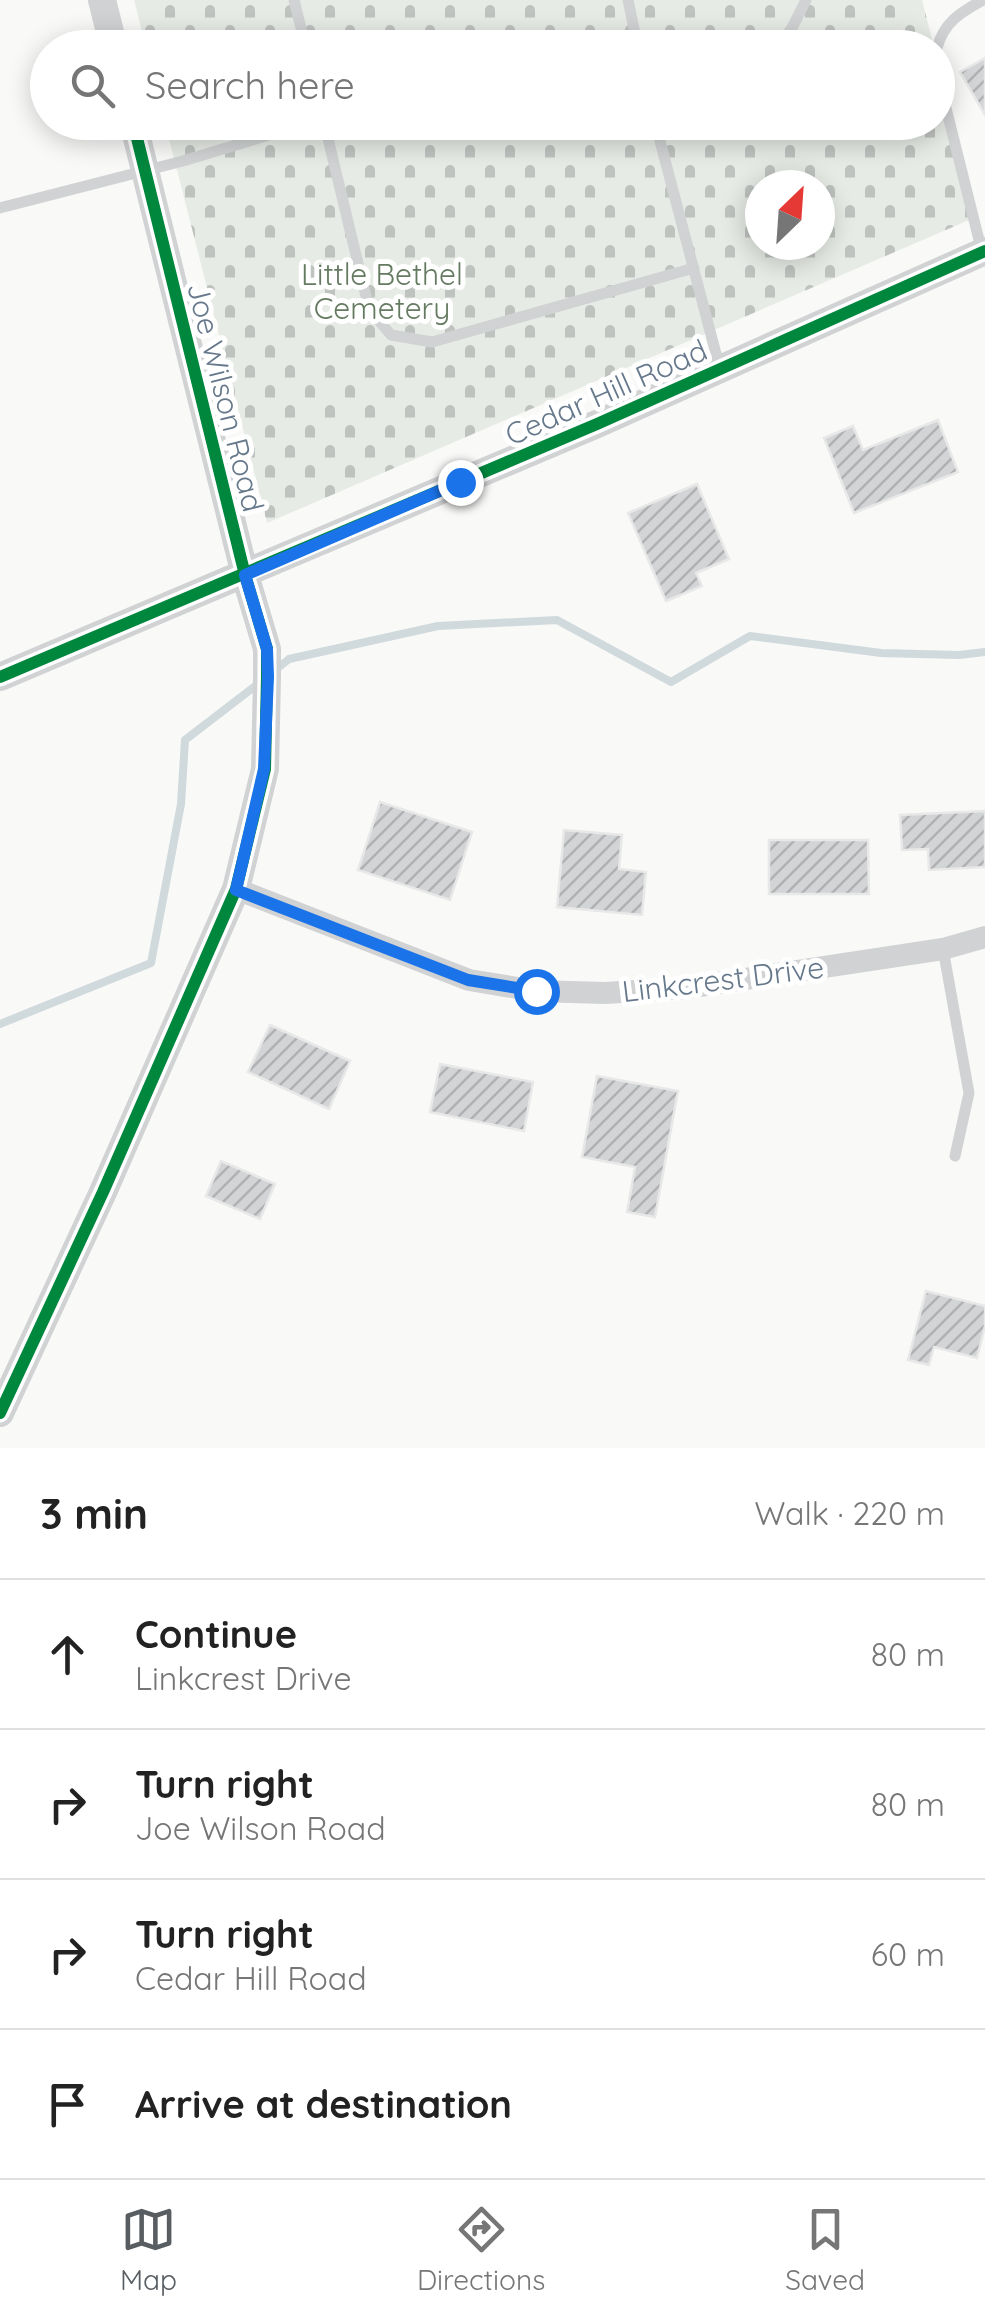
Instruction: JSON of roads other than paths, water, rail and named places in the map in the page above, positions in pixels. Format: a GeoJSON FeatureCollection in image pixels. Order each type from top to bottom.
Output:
{"type":"FeatureCollection","features":[{"type":"Feature","properties":{"kind":"street"},"geometry":{"type":"LineString","coordinates":[[102,0],[110,30]]}},
{"type":"Feature","properties":{"kind":"street","name":"Joe Wilson Road"},"geometry":{"type":"LineString","coordinates":[[0,1414],[104,1192],[236,890],[264,769],[267,649],[137,140]]}},
{"type":"Feature","properties":{"kind":"street","name":"Cedar Hill Road"},"geometry":{"type":"LineString","coordinates":[[0,677],[245,575],[984,251]]}},
{"type":"Feature","properties":{"kind":"street","name":"Linkcrest Drive"},"geometry":{"type":"LineString","coordinates":[[236,890],[468,980],[536,991],[686,988],[943,949],[985,936]]}},
{"type":"Feature","properties":{"kind":"lane"},"geometry":{"type":"LineString","coordinates":[[294,0],[302,30]]}},
{"type":"Feature","properties":{"kind":"lane"},"geometry":{"type":"LineString","coordinates":[[628,0],[634,30]]}},
{"type":"Feature","properties":{"kind":"lane"},"geometry":{"type":"LineString","coordinates":[[791,30],[806,0]]}},
{"type":"Feature","properties":{"kind":"lane"},"geometry":{"type":"LineString","coordinates":[[945,30],[956,15],[983,0]]}},
{"type":"Feature","properties":{"kind":"lane"},"geometry":{"type":"LineString","coordinates":[[0,208],[251,140]]}},
{"type":"Feature","properties":{"kind":"lane"},"geometry":{"type":"LineString","coordinates":[[328,140],[369,309],[391,334],[432,342],[694,268]]}},
{"type":"Feature","properties":{"kind":"lane"},"geometry":{"type":"LineString","coordinates":[[661,140],[720,369]]}},
{"type":"Feature","properties":{"kind":"lane"},"geometry":{"type":"LineString","coordinates":[[955,140],[984,251]]}},
{"type":"Feature","properties":{"kind":"lane"},"geometry":{"type":"LineString","coordinates":[[943,949],[969,1094],[955,1156]]}},
{"type":"Feature","properties":{"kind":"waterway"},"geometry":{"type":"LineString","coordinates":[[273,672],[289,659],[438,626],[557,620],[671,682],[750,636],[881,653],[985,652]]}},
{"type":"Feature","properties":{"kind":"waterway"},"geometry":{"type":"LineString","coordinates":[[0,1024],[151,963],[181,804],[185,740],[258,684]]}},
{"type":"Feature","properties":{"kind":"park label","name":"Little Bethel Cemetery"},"geometry":{"type":"Point","coordinates":[382,291]}}]}
